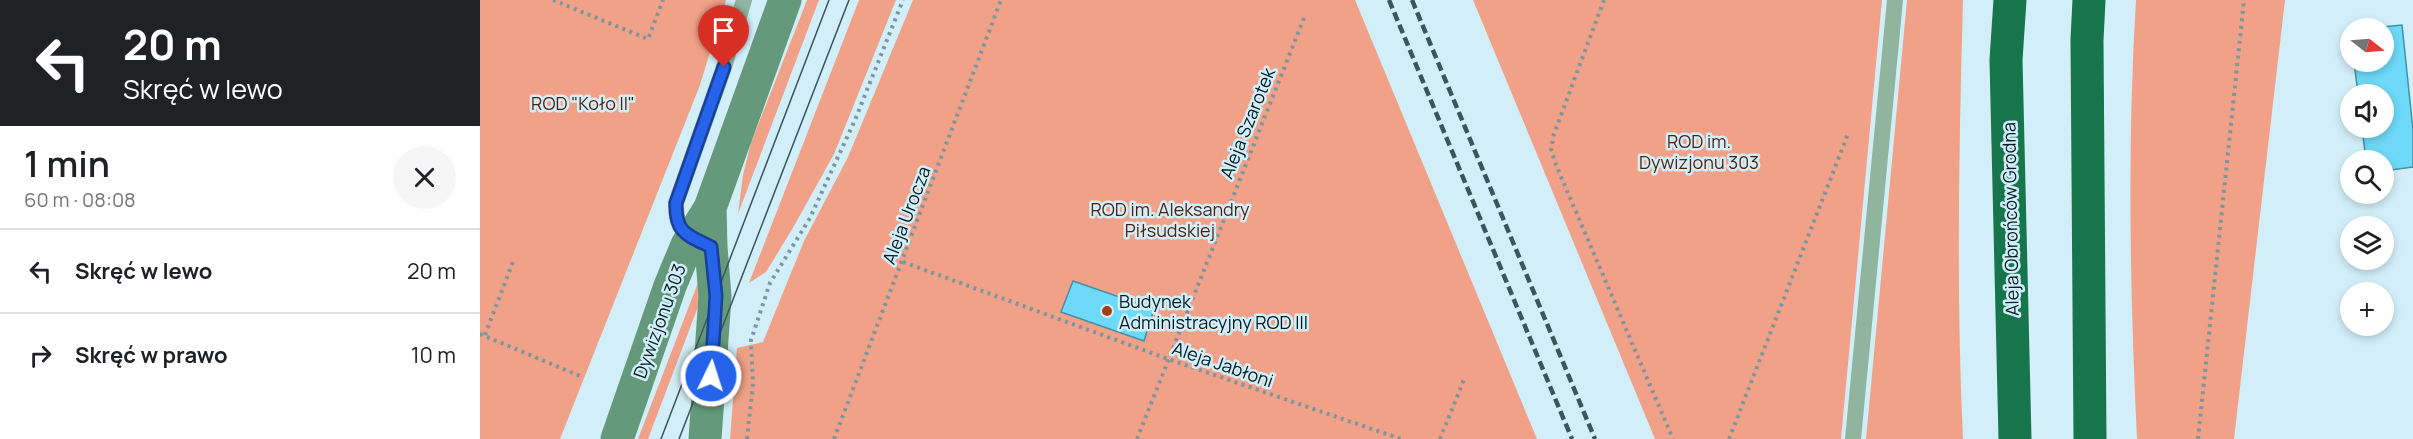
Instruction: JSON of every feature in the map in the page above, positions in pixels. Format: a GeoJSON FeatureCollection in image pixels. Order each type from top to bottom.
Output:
{"type":"FeatureCollection","features":[{"type":"Feature","properties":{"kind":"highway","name":"Aleja Obrońców Grodna"},"geometry":{"type":"LineString","coordinates":[[2010,0],[2006,60],[2015,439]]}},
{"type":"Feature","properties":{"kind":"highway"},"geometry":{"type":"LineString","coordinates":[[2089,0],[2087,40],[2090,439]]}},
{"type":"Feature","properties":{"kind":"street","name":"Dywizjonu 303"},"geometry":{"type":"LineString","coordinates":[[617,439],[670,286],[701,242],[710,207],[785,0]]}},
{"type":"Feature","properties":{"kind":"street","name":"Dywizjonu 303"},"geometry":{"type":"LineString","coordinates":[[701,242],[716,296],[705,439]]}},
{"type":"Feature","properties":{"kind":"lane"},"geometry":{"type":"LineString","coordinates":[[701,242],[679,228],[676,203],[724,67],[744,0]]}},
{"type":"Feature","properties":{"kind":"lane"},"geometry":{"type":"LineString","coordinates":[[1853,439],[1895,0]]}},
{"type":"Feature","properties":{"kind":"path"},"geometry":{"type":"LineString","coordinates":[[553,0],[648,39],[663,0]]}},
{"type":"Feature","properties":{"kind":"path"},"geometry":{"type":"LineString","coordinates":[[747,439],[753,384],[751,340],[770,283],[810,218],[855,120],[903,0]]}},
{"type":"Feature","properties":{"kind":"path","name":"Aleja Urocza"},"geometry":{"type":"LineString","coordinates":[[834,439],[1001,0]]}},
{"type":"Feature","properties":{"kind":"path"},"geometry":{"type":"LineString","coordinates":[[1604,0],[1554,134],[1551,149],[1673,439]]}},
{"type":"Feature","properties":{"kind":"path"},"geometry":{"type":"LineString","coordinates":[[2198,439],[2244,0]]}},
{"type":"Feature","properties":{"kind":"path","name":"Aleja Szarotek"},"geometry":{"type":"LineString","coordinates":[[1137,439],[1304,18]]}},
{"type":"Feature","properties":{"kind":"path"},"geometry":{"type":"LineString","coordinates":[[1729,439],[1848,134]]}},
{"type":"Feature","properties":{"kind":"path"},"geometry":{"type":"LineString","coordinates":[[514,259],[482,335],[580,376]]}},
{"type":"Feature","properties":{"kind":"path","name":"Aleja Jabłoni"},"geometry":{"type":"LineString","coordinates":[[903,262],[1168,359],[1401,439]]}},
{"type":"Feature","properties":{"kind":"path"},"geometry":{"type":"LineString","coordinates":[[1440,439],[1465,377]]}},
{"type":"Feature","properties":{"kind":"green space","name":"ROD \"Koło II\""},"geometry":{"type":"Polygon","coordinates":[[[480,0],[726,0],[700,85],[560,439],[480,439],[480,0]]]}},
{"type":"Feature","properties":{"kind":"green space"},"geometry":{"type":"Polygon","coordinates":[[[807,0],[819,0],[738,214],[743,175],[751,143],[807,0]]]}},
{"type":"Feature","properties":{"kind":"green space"},"geometry":{"type":"Polygon","coordinates":[[[859,0],[896,0],[834,154],[766,272],[749,283],[859,0]]]}},
{"type":"Feature","properties":{"kind":"green space","name":"ROD im. Aleksandry Piłsudskiej"},"geometry":{"type":"Polygon","coordinates":[[[913,0],[1355,0],[1537,439],[730,439],[737,348],[763,342],[804,241],[848,157],[913,0]]]}},
{"type":"Feature","properties":{"kind":"green space","name":"ROD im. Dywizjonu 303"},"geometry":{"type":"Polygon","coordinates":[[[1473,0],[1882,0],[1841,439],[1655,439],[1473,0]]]}},
{"type":"Feature","properties":{"kind":"green space"},"geometry":{"type":"Polygon","coordinates":[[[1907,0],[1963,0],[1959,274],[1963,439],[1866,439],[1907,0]]]}},
{"type":"Feature","properties":{"kind":"green space"},"geometry":{"type":"Polygon","coordinates":[[[2136,0],[2285,0],[2234,439],[2137,439],[2131,220],[2131,110],[2136,0]]]}},
{"type":"Feature","properties":{"kind":"green space"},"geometry":{"type":"Polygon","coordinates":[[[699,280],[707,283],[648,439],[638,439],[699,280]]]}},
{"type":"Feature","properties":{"kind":"building"},"geometry":{"type":"Polygon","coordinates":[[[2402,25],[2413,130],[2413,167],[2394,170],[2394,150],[2365,150],[2363,138],[2394,138],[2394,84],[2357,84],[2355,72],[2394,72],[2394,26],[2402,25]]]}},
{"type":"Feature","properties":{"kind":"building","name":"Budynek Administracyjny ROD III"},"geometry":{"type":"Polygon","coordinates":[[[1073,281],[1154,309],[1144,341],[1061,312],[1073,281]]]}},
{"type":"Feature","properties":{"kind":"tram line"},"geometry":{"type":"LineString","coordinates":[[661,439],[829,0]]}},
{"type":"Feature","properties":{"kind":"tram line"},"geometry":{"type":"LineString","coordinates":[[679,439],[849,0]]}},
{"type":"Feature","properties":{"kind":"railway"},"geometry":{"type":"LineString","coordinates":[[1389,0],[1572,439]]}},
{"type":"Feature","properties":{"kind":"railway"},"geometry":{"type":"LineString","coordinates":[[1412,0],[1595,439]]}},
{"type":"Feature","properties":{"kind":"place","name":"Budynek Administracyjny ROD III"},"geometry":{"type":"Point","coordinates":[1107,311]}},
{"type":"Feature","properties":{"kind":"route"},"geometry":{"type":"LineString","coordinates":[[711,376],[716,296],[711,247],[687,235],[679,228],[676,203],[724,67]]}}]}
